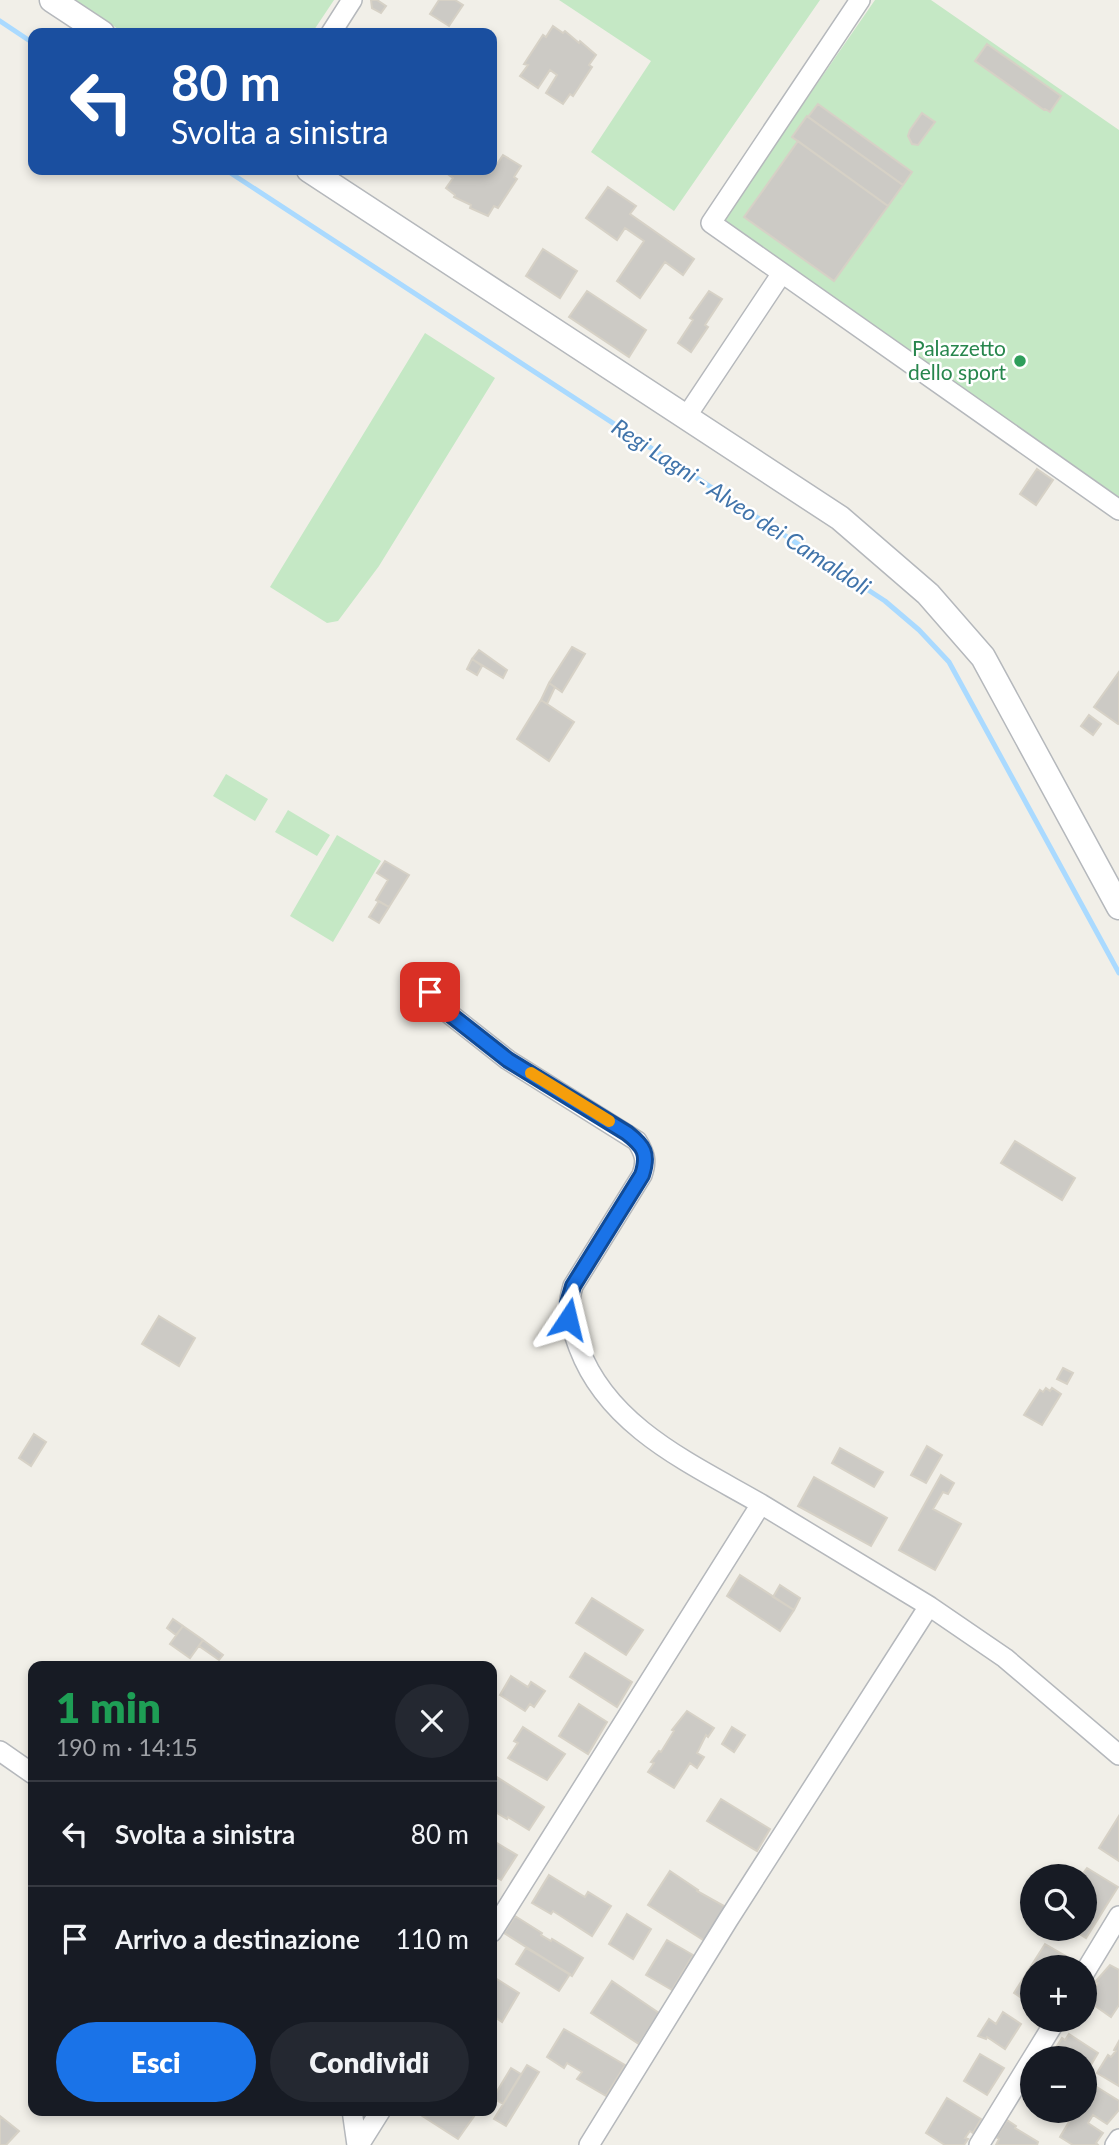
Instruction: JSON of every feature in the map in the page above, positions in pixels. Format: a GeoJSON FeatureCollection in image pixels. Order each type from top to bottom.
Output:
{"type":"FeatureCollection","features":[{"type":"Feature","properties":{"kind":"street"},"geometry":{"type":"LineString","coordinates":[[52,0],[94,28]]}},
{"type":"Feature","properties":{"kind":"street"},"geometry":{"type":"LineString","coordinates":[[334,28],[352,0]]}},
{"type":"Feature","properties":{"kind":"street"},"geometry":{"type":"LineString","coordinates":[[860,0],[712,223],[1119,510]]}},
{"type":"Feature","properties":{"kind":"street"},"geometry":{"type":"LineString","coordinates":[[317,175],[840,518],[928,594],[983,657],[1119,907]]}},
{"type":"Feature","properties":{"kind":"street"},"geometry":{"type":"LineString","coordinates":[[686,417],[782,272]]}},
{"type":"Feature","properties":{"kind":"street"},"geometry":{"type":"LineString","coordinates":[[430,992],[442,1008],[508,1060],[637,1140],[644,1151],[647,1162],[642,1175],[573,1286],[568,1303],[568,1319],[583,1359],[601,1390],[622,1415],[679,1457],[929,1606],[1005,1658],[1119,1755]]}},
{"type":"Feature","properties":{"kind":"street"},"geometry":{"type":"LineString","coordinates":[[497,1924],[761,1504]]}},
{"type":"Feature","properties":{"kind":"street"},"geometry":{"type":"LineString","coordinates":[[589,2145],[728,1920],[929,1606]]}},
{"type":"Feature","properties":{"kind":"street"},"geometry":{"type":"LineString","coordinates":[[0,1751],[28,1771]]}},
{"type":"Feature","properties":{"kind":"street"},"geometry":{"type":"LineString","coordinates":[[1095,1955],[1119,1916]]}},
{"type":"Feature","properties":{"kind":"street"},"geometry":{"type":"LineString","coordinates":[[979,2145],[1049,2032]]}},
{"type":"Feature","properties":{"kind":"street"},"geometry":{"type":"LineString","coordinates":[[353,2116],[358,2145]]}},
{"type":"Feature","properties":{"kind":"street"},"geometry":{"type":"LineString","coordinates":[[358,2145],[377,2116]]}},
{"type":"Feature","properties":{"kind":"street"},"geometry":{"type":"LineString","coordinates":[[1115,2145],[1119,2139]]}},
{"type":"Feature","properties":{"kind":"green space"},"geometry":{"type":"Polygon","coordinates":[[[75,0],[334,0],[315,28],[117,28],[75,0]]]}},
{"type":"Feature","properties":{"kind":"green space"},"geometry":{"type":"Polygon","coordinates":[[[559,0],[820,0],[674,211],[591,152],[651,61],[559,0]]]}},
{"type":"Feature","properties":{"kind":"green space","name":"Palazzetto dello sport"},"geometry":{"type":"Polygon","coordinates":[[[875,0],[931,0],[1119,130],[1119,500],[722,221],[875,0]]]}},
{"type":"Feature","properties":{"kind":"green space"},"geometry":{"type":"Polygon","coordinates":[[[425,333],[495,378],[379,566],[338,621],[327,623],[270,587],[425,333]]]}},
{"type":"Feature","properties":{"kind":"green space"},"geometry":{"type":"Polygon","coordinates":[[[226,774],[268,799],[255,821],[213,796],[226,774]]]}},
{"type":"Feature","properties":{"kind":"green space"},"geometry":{"type":"Polygon","coordinates":[[[288,810],[330,835],[317,856],[275,832],[288,810]]]}},
{"type":"Feature","properties":{"kind":"green space"},"geometry":{"type":"Polygon","coordinates":[[[337,835],[381,861],[333,942],[290,916],[337,835]]]}},
{"type":"Feature","properties":{"kind":"building"},"geometry":{"type":"Polygon","coordinates":[[[371,0],[377,0],[386,6],[381,13],[372,8],[371,0]]]}},
{"type":"Feature","properties":{"kind":"building"},"geometry":{"type":"Polygon","coordinates":[[[439,0],[455,0],[463,5],[449,26],[430,14],[439,0]]]}},
{"type":"Feature","properties":{"kind":"building"},"geometry":{"type":"Polygon","coordinates":[[[553,26],[563,33],[565,31],[579,43],[580,41],[596,55],[589,65],[592,67],[573,96],[570,94],[563,104],[546,93],[557,75],[550,70],[538,88],[520,76],[528,65],[524,64],[543,35],[546,37],[553,26]]]}},
{"type":"Feature","properties":{"kind":"building"},"geometry":{"type":"Polygon","coordinates":[[[987,44],[1061,96],[1050,112],[975,61],[987,44]]]}},
{"type":"Feature","properties":{"kind":"building"},"geometry":{"type":"Polygon","coordinates":[[[818,104],[912,172],[903,185],[808,117],[818,104]]]}},
{"type":"Feature","properties":{"kind":"building"},"geometry":{"type":"Polygon","coordinates":[[[922,113],[935,122],[918,145],[912,144],[908,136],[922,113]]]}},
{"type":"Feature","properties":{"kind":"building"},"geometry":{"type":"Polygon","coordinates":[[[807,116],[903,185],[888,206],[792,137],[807,116]]]}},
{"type":"Feature","properties":{"kind":"building"},"geometry":{"type":"Polygon","coordinates":[[[798,141],[888,206],[834,281],[744,217],[798,141]]]}},
{"type":"Feature","properties":{"kind":"building"},"geometry":{"type":"Polygon","coordinates":[[[503,155],[521,166],[514,177],[517,179],[498,208],[494,206],[488,216],[470,208],[471,205],[454,197],[446,188],[453,178],[449,175],[497,175],[497,164],[503,155]]]}},
{"type":"Feature","properties":{"kind":"building"},"geometry":{"type":"Polygon","coordinates":[[[608,187],[636,206],[630,214],[694,259],[683,275],[665,262],[640,298],[617,281],[644,241],[625,228],[617,240],[586,218],[608,187]]]}},
{"type":"Feature","properties":{"kind":"building"},"geometry":{"type":"Polygon","coordinates":[[[543,249],[577,271],[560,298],[526,276],[543,249]]]}},
{"type":"Feature","properties":{"kind":"building"},"geometry":{"type":"Polygon","coordinates":[[[587,291],[646,330],[629,357],[569,317],[587,291]]]}},
{"type":"Feature","properties":{"kind":"building"},"geometry":{"type":"Polygon","coordinates":[[[709,291],[722,299],[691,352],[678,343],[693,320],[690,318],[709,291]]]}},
{"type":"Feature","properties":{"kind":"building"},"geometry":{"type":"Polygon","coordinates":[[[1037,469],[1053,480],[1036,505],[1020,494],[1037,469]]]}},
{"type":"Feature","properties":{"kind":"building"},"geometry":{"type":"Polygon","coordinates":[[[572,647],[585,654],[562,692],[549,683],[572,647]]]}},
{"type":"Feature","properties":{"kind":"building"},"geometry":{"type":"Polygon","coordinates":[[[479,650],[507,670],[503,678],[472,659],[479,650]]]}},
{"type":"Feature","properties":{"kind":"building"},"geometry":{"type":"Polygon","coordinates":[[[472,659],[482,666],[477,675],[467,669],[472,659]]]}},
{"type":"Feature","properties":{"kind":"building"},"geometry":{"type":"Polygon","coordinates":[[[1119,672],[1119,723],[1118,724],[1094,707],[1119,672]]]}},
{"type":"Feature","properties":{"kind":"building"},"geometry":{"type":"Polygon","coordinates":[[[549,683],[555,687],[547,704],[541,700],[549,683]]]}},
{"type":"Feature","properties":{"kind":"building"},"geometry":{"type":"Polygon","coordinates":[[[541,700],[574,722],[549,761],[517,739],[541,700]]]}},
{"type":"Feature","properties":{"kind":"building"},"geometry":{"type":"Polygon","coordinates":[[[1089,715],[1101,724],[1093,735],[1081,726],[1089,715]]]}},
{"type":"Feature","properties":{"kind":"building"},"geometry":{"type":"Polygon","coordinates":[[[385,861],[409,875],[389,907],[376,900],[388,880],[377,873],[385,861]]]}},
{"type":"Feature","properties":{"kind":"building"},"geometry":{"type":"Polygon","coordinates":[[[379,901],[389,907],[379,923],[369,917],[379,901]]]}},
{"type":"Feature","properties":{"kind":"building"},"geometry":{"type":"Polygon","coordinates":[[[1015,1141],[1075,1178],[1062,1200],[1001,1163],[1015,1141]]]}},
{"type":"Feature","properties":{"kind":"building"},"geometry":{"type":"Polygon","coordinates":[[[159,1316],[195,1338],[179,1366],[142,1344],[159,1316]]]}},
{"type":"Feature","properties":{"kind":"building"},"geometry":{"type":"Polygon","coordinates":[[[1063,1368],[1073,1373],[1067,1384],[1057,1379],[1063,1368]]]}},
{"type":"Feature","properties":{"kind":"building"},"geometry":{"type":"Polygon","coordinates":[[[1046,1388],[1050,1391],[1052,1388],[1061,1394],[1042,1425],[1024,1415],[1040,1390],[1043,1392],[1046,1388]]]}},
{"type":"Feature","properties":{"kind":"building"},"geometry":{"type":"Polygon","coordinates":[[[34,1434],[46,1442],[31,1466],[19,1458],[34,1434]]]}},
{"type":"Feature","properties":{"kind":"building"},"geometry":{"type":"Polygon","coordinates":[[[927,1446],[942,1455],[926,1483],[911,1475],[927,1446]]]}},
{"type":"Feature","properties":{"kind":"building"},"geometry":{"type":"Polygon","coordinates":[[[840,1448],[883,1472],[874,1487],[832,1463],[840,1448]]]}},
{"type":"Feature","properties":{"kind":"building"},"geometry":{"type":"Polygon","coordinates":[[[941,1475],[954,1483],[948,1494],[943,1492],[933,1509],[961,1524],[935,1570],[899,1550],[941,1475]]]}},
{"type":"Feature","properties":{"kind":"building"},"geometry":{"type":"Polygon","coordinates":[[[814,1477],[887,1518],[871,1546],[798,1506],[814,1477]]]}},
{"type":"Feature","properties":{"kind":"building"},"geometry":{"type":"Polygon","coordinates":[[[740,1575],[794,1610],[780,1631],[727,1596],[740,1575]]]}},
{"type":"Feature","properties":{"kind":"building"},"geometry":{"type":"Polygon","coordinates":[[[780,1585],[800,1598],[794,1610],[773,1597],[780,1585]]]}},
{"type":"Feature","properties":{"kind":"building"},"geometry":{"type":"Polygon","coordinates":[[[592,1598],[643,1630],[626,1655],[576,1623],[592,1598]]]}},
{"type":"Feature","properties":{"kind":"building"},"geometry":{"type":"Polygon","coordinates":[[[173,1619],[183,1626],[176,1635],[167,1628],[173,1619]]]}},
{"type":"Feature","properties":{"kind":"building"},"geometry":{"type":"Polygon","coordinates":[[[183,1626],[203,1640],[190,1658],[170,1644],[183,1626]]]}},
{"type":"Feature","properties":{"kind":"building"},"geometry":{"type":"Polygon","coordinates":[[[203,1640],[223,1655],[219,1660],[199,1646],[203,1640]]]}},
{"type":"Feature","properties":{"kind":"building"},"geometry":{"type":"Polygon","coordinates":[[[585,1653],[632,1682],[617,1707],[570,1677],[585,1653]]]}},
{"type":"Feature","properties":{"kind":"building"},"geometry":{"type":"Polygon","coordinates":[[[511,1676],[528,1687],[531,1682],[545,1691],[534,1707],[530,1704],[525,1711],[500,1695],[511,1676]]]}},
{"type":"Feature","properties":{"kind":"building"},"geometry":{"type":"Polygon","coordinates":[[[579,1704],[607,1722],[588,1754],[559,1736],[579,1704]]]}},
{"type":"Feature","properties":{"kind":"building"},"geometry":{"type":"Polygon","coordinates":[[[687,1711],[714,1728],[708,1737],[706,1735],[697,1753],[704,1757],[697,1768],[690,1763],[674,1788],[648,1772],[654,1763],[651,1762],[659,1751],[661,1752],[674,1731],[672,1730],[687,1711]]]}},
{"type":"Feature","properties":{"kind":"building"},"geometry":{"type":"Polygon","coordinates":[[[523,1727],[565,1754],[547,1780],[508,1758],[518,1743],[514,1741],[523,1727]]]}},
{"type":"Feature","properties":{"kind":"building"},"geometry":{"type":"Polygon","coordinates":[[[732,1727],[745,1735],[734,1752],[722,1744],[732,1727]]]}},
{"type":"Feature","properties":{"kind":"building"},"geometry":{"type":"Polygon","coordinates":[[[497,1777],[544,1807],[529,1830],[508,1817],[507,1819],[497,1813],[497,1777]]]}},
{"type":"Feature","properties":{"kind":"building"},"geometry":{"type":"Polygon","coordinates":[[[721,1799],[770,1829],[757,1851],[707,1821],[721,1799]]]}},
{"type":"Feature","properties":{"kind":"building"},"geometry":{"type":"Polygon","coordinates":[[[1119,1816],[1119,1861],[1099,1848],[1119,1816]]]}},
{"type":"Feature","properties":{"kind":"building"},"geometry":{"type":"Polygon","coordinates":[[[497,1843],[517,1855],[501,1880],[497,1878],[497,1843]]]}},
{"type":"Feature","properties":{"kind":"building"},"geometry":{"type":"Polygon","coordinates":[[[670,1871],[697,1891],[726,1907],[705,1941],[648,1905],[670,1871]]]}},
{"type":"Feature","properties":{"kind":"building"},"geometry":{"type":"Polygon","coordinates":[[[1097,1874],[1118,1887],[1097,1920],[1097,1874]]]}},
{"type":"Feature","properties":{"kind":"building"},"geometry":{"type":"Polygon","coordinates":[[[549,1875],[585,1897],[588,1892],[611,1906],[592,1936],[553,1911],[551,1914],[532,1903],[549,1875]]]}},
{"type":"Feature","properties":{"kind":"building"},"geometry":{"type":"Polygon","coordinates":[[[627,1914],[651,1929],[633,1959],[609,1944],[627,1914]]]}},
{"type":"Feature","properties":{"kind":"building"},"geometry":{"type":"Polygon","coordinates":[[[515,1916],[542,1933],[541,1935],[583,1958],[572,1976],[504,1933],[515,1916]]]}},
{"type":"Feature","properties":{"kind":"building"},"geometry":{"type":"Polygon","coordinates":[[[667,1940],[693,1955],[672,1990],[646,1975],[667,1940]]]}},
{"type":"Feature","properties":{"kind":"building"},"geometry":{"type":"Polygon","coordinates":[[[1045,1944],[1064,1955],[1038,1955],[1045,1944]]]}},
{"type":"Feature","properties":{"kind":"building"},"geometry":{"type":"Polygon","coordinates":[[[526,1948],[570,1974],[559,1991],[516,1964],[526,1948]]]}},
{"type":"Feature","properties":{"kind":"building"},"geometry":{"type":"Polygon","coordinates":[[[1110,1965],[1119,1970],[1119,2005],[1111,2017],[1097,2007],[1097,1980],[1110,1965]]]}},
{"type":"Feature","properties":{"kind":"building"},"geometry":{"type":"Polygon","coordinates":[[[497,1979],[519,1993],[502,2022],[497,2018],[497,1979]]]}},
{"type":"Feature","properties":{"kind":"building"},"geometry":{"type":"Polygon","coordinates":[[[612,1981],[659,2013],[639,2044],[591,2013],[612,1981]]]}},
{"type":"Feature","properties":{"kind":"building"},"geometry":{"type":"Polygon","coordinates":[[[1020,1984],[1020,1997],[1014,1993],[1020,1984]]]}},
{"type":"Feature","properties":{"kind":"building"},"geometry":{"type":"Polygon","coordinates":[[[1003,2012],[1020,2023],[1005,2049],[987,2037],[978,2036],[989,2019],[996,2024],[1003,2012]]]}},
{"type":"Feature","properties":{"kind":"building"},"geometry":{"type":"Polygon","coordinates":[[[564,2029],[625,2065],[606,2096],[577,2079],[582,2072],[567,2063],[564,2068],[547,2057],[564,2029]]]}},
{"type":"Feature","properties":{"kind":"building"},"geometry":{"type":"Polygon","coordinates":[[[1069,2034],[1087,2046],[1057,2046],[1062,2038],[1065,2040],[1069,2034]]]}},
{"type":"Feature","properties":{"kind":"building"},"geometry":{"type":"Polygon","coordinates":[[[1119,2041],[1119,2086],[1097,2073],[1108,2055],[1111,2057],[1116,2051],[1114,2050],[1119,2041]]]}},
{"type":"Feature","properties":{"kind":"building"},"geometry":{"type":"Polygon","coordinates":[[[980,2054],[1004,2068],[987,2095],[964,2081],[980,2054]]]}},
{"type":"Feature","properties":{"kind":"building"},"geometry":{"type":"Polygon","coordinates":[[[527,2065],[539,2072],[506,2126],[494,2119],[527,2065]]]}},
{"type":"Feature","properties":{"kind":"building"},"geometry":{"type":"Polygon","coordinates":[[[511,2068],[521,2074],[503,2104],[497,2100],[497,2091],[511,2068]]]}},
{"type":"Feature","properties":{"kind":"building"},"geometry":{"type":"Polygon","coordinates":[[[1097,2087],[1119,2101],[1119,2110],[1107,2124],[1097,2118],[1097,2087]]]}},
{"type":"Feature","properties":{"kind":"building"},"geometry":{"type":"Polygon","coordinates":[[[947,2098],[981,2119],[973,2133],[970,2131],[965,2138],[968,2139],[964,2145],[945,2145],[926,2133],[947,2098]]]}},
{"type":"Feature","properties":{"kind":"building"},"geometry":{"type":"Polygon","coordinates":[[[0,2116],[19,2131],[6,2145],[0,2145],[0,2116]]]}},
{"type":"Feature","properties":{"kind":"building"},"geometry":{"type":"Polygon","coordinates":[[[422,2116],[474,2116],[458,2139],[422,2116]]]}},
{"type":"Feature","properties":{"kind":"building"},"geometry":{"type":"Polygon","coordinates":[[[1007,2120],[1038,2142],[1037,2145],[996,2145],[999,2139],[996,2137],[1007,2120]]]}},
{"type":"Feature","properties":{"kind":"building"},"geometry":{"type":"Polygon","coordinates":[[[1068,2123],[1088,2123],[1103,2133],[1096,2143],[1098,2145],[1073,2145],[1060,2137],[1068,2123]]]}},
{"type":"Feature","properties":{"kind":"waterway","name":"Regi Lagni - Alveo dei Camaldoli"},"geometry":{"type":"LineString","coordinates":[[0,21],[28,40]]}},
{"type":"Feature","properties":{"kind":"waterway","name":"Regi Lagni - Alveo dei Camaldoli"},"geometry":{"type":"LineString","coordinates":[[234,175],[885,601],[919,630],[949,662],[1119,973]]}},
{"type":"Feature","properties":{"kind":"slow traffic"},"geometry":{"type":"LineString","coordinates":[[531,1073],[609,1121]]}},
{"type":"Feature","properties":{"kind":"place","name":"Palazzetto dello sport"},"geometry":{"type":"Point","coordinates":[1020,361]}},
{"type":"Feature","properties":{"kind":"route"},"geometry":{"type":"LineString","coordinates":[[430,992],[442,1008],[508,1060],[627,1133],[637,1140],[644,1151],[647,1162],[642,1175],[573,1286],[568,1303],[568,1319]]}}]}
